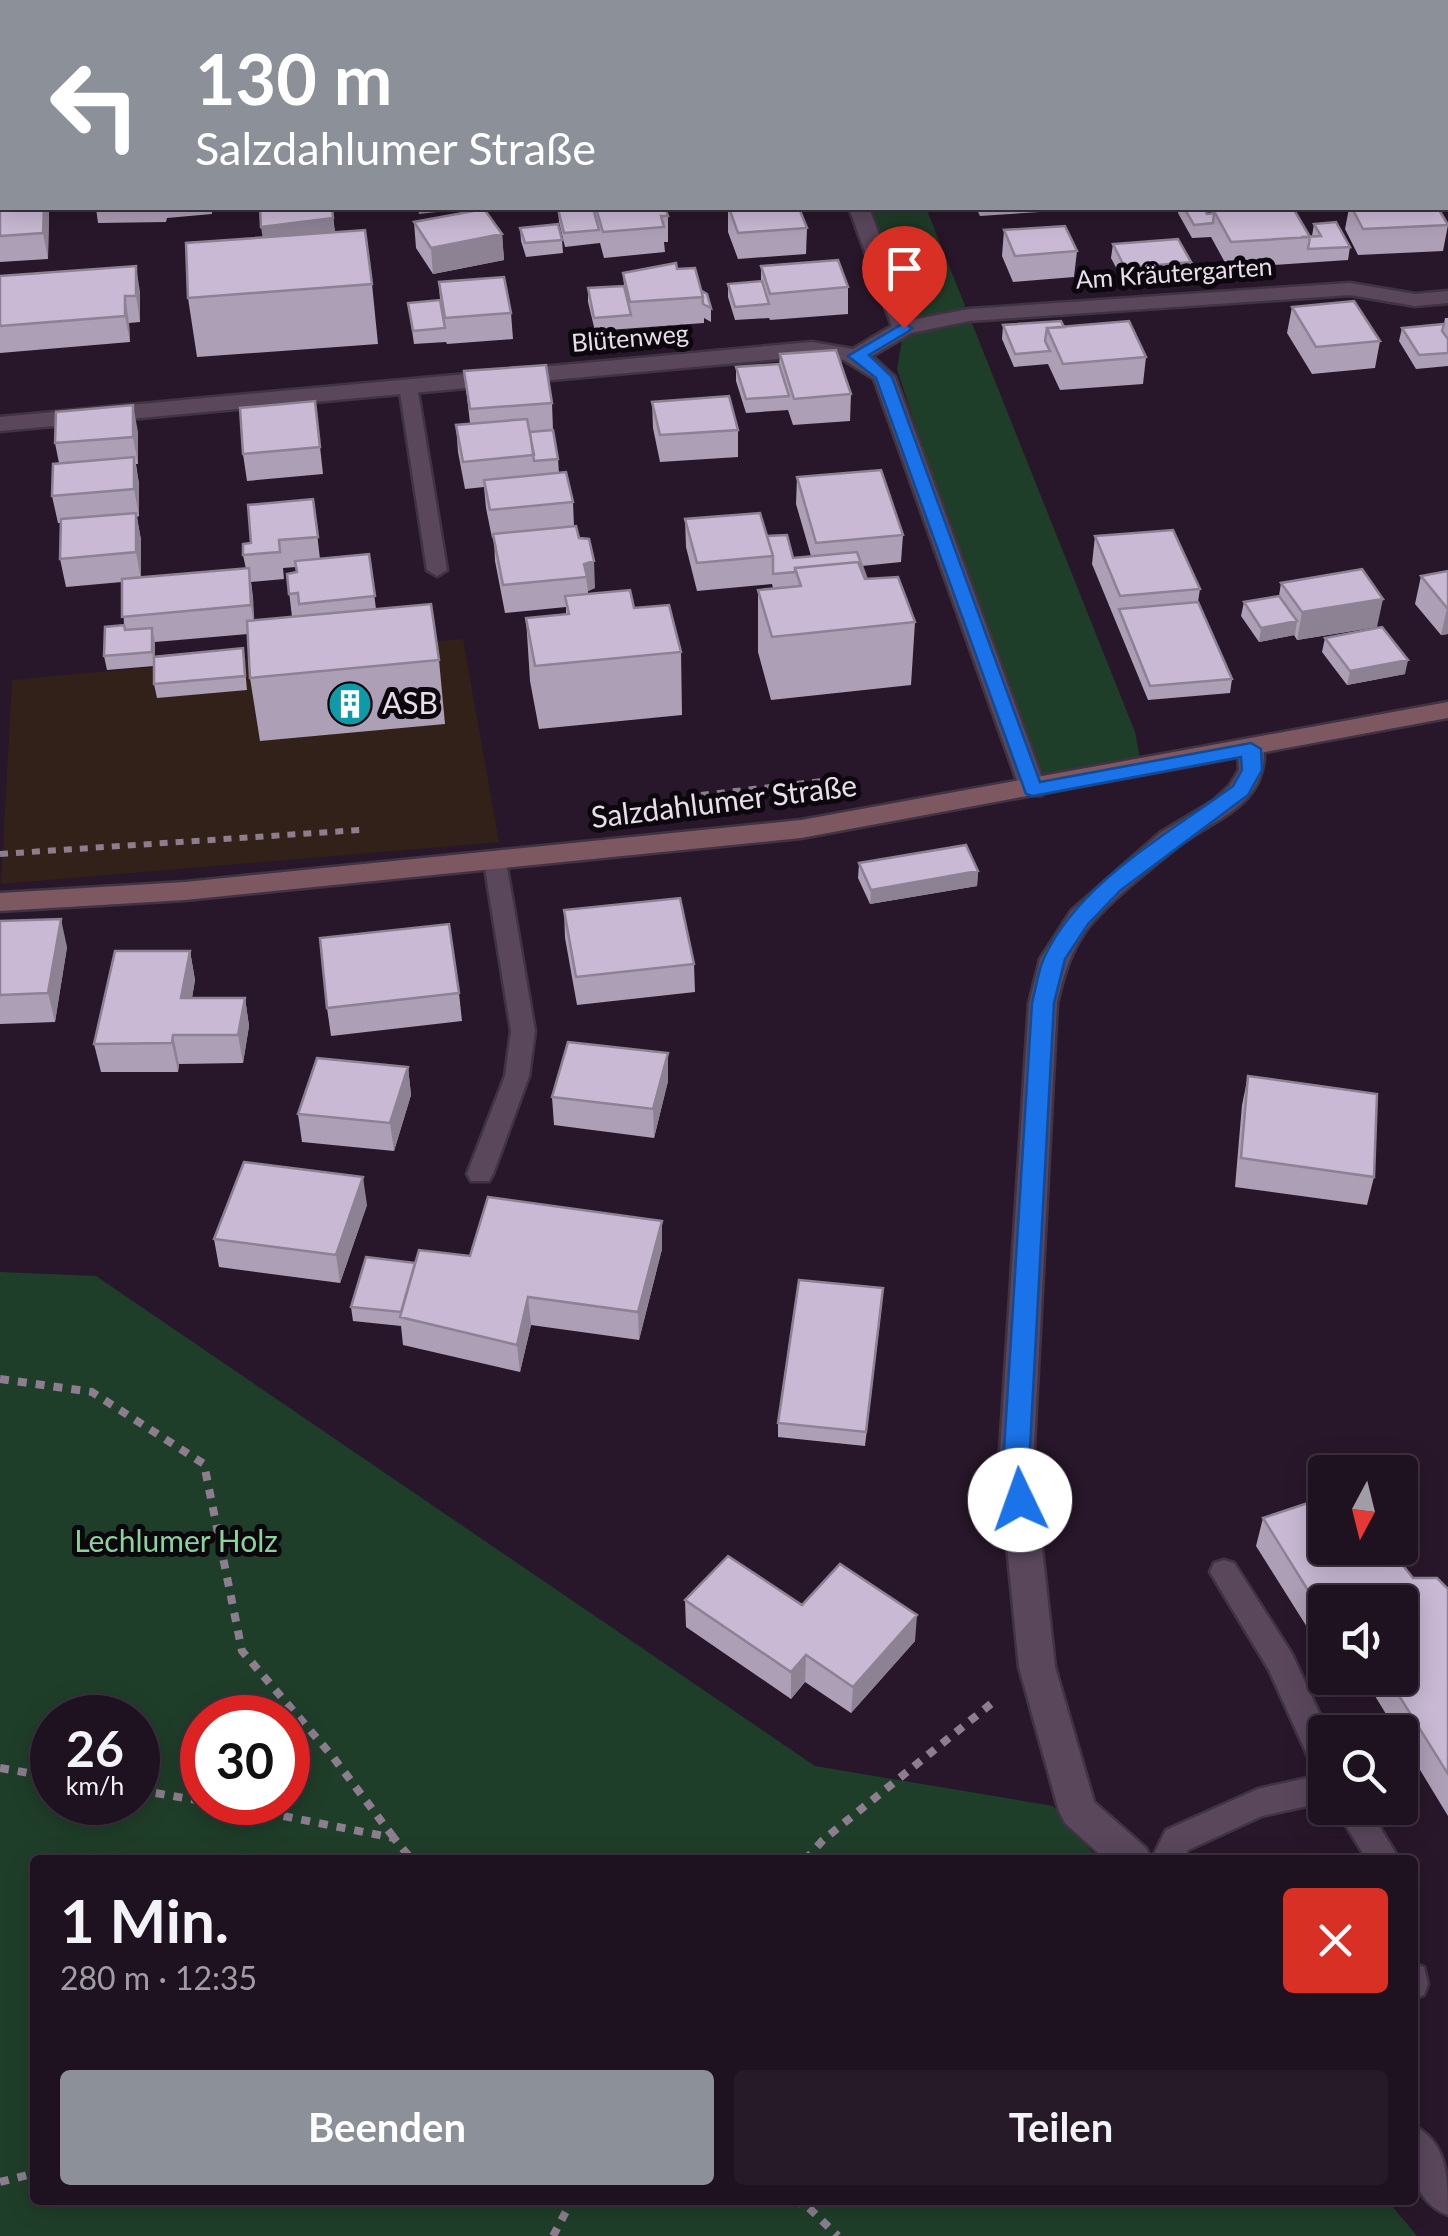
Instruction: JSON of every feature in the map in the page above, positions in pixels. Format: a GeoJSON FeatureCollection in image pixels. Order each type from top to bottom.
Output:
{"type":"FeatureCollection","features":[{"type":"Feature","properties":{"kind":"main road","name":"Salzdahlumer Straße"},"geometry":{"type":"LineString","coordinates":[[0,902],[185,891],[801,829],[1448,710]]}},
{"type":"Feature","properties":{"kind":"street"},"geometry":{"type":"LineString","coordinates":[[860,210],[904,328]]}},
{"type":"Feature","properties":{"kind":"street","name":"Am Kräutergarten"},"geometry":{"type":"LineString","coordinates":[[856,356],[904,328],[969,314],[1350,288],[1415,300],[1448,297]]}},
{"type":"Feature","properties":{"kind":"street","name":"Blütenweg"},"geometry":{"type":"LineString","coordinates":[[0,424],[812,349],[856,356]]}},
{"type":"Feature","properties":{"kind":"street"},"geometry":{"type":"LineString","coordinates":[[856,356],[872,364],[884,377],[1033,789]]}},
{"type":"Feature","properties":{"kind":"street"},"geometry":{"type":"LineString","coordinates":[[1127,1855],[1078,1812],[1037,1667],[1016,1466],[1043,1003],[1054,959],[1081,918],[1170,840],[1222,807],[1240,790],[1252,770],[1251,749]]}},
{"type":"Feature","properties":{"kind":"street"},"geometry":{"type":"LineString","coordinates":[[1418,2153],[1448,2194]]}},
{"type":"Feature","properties":{"kind":"lane"},"geometry":{"type":"LineString","coordinates":[[408,386],[437,570]]}},
{"type":"Feature","properties":{"kind":"lane"},"geometry":{"type":"LineString","coordinates":[[480,1174],[517,1076],[523,1031],[495,862]]}},
{"type":"Feature","properties":{"kind":"lane"},"geometry":{"type":"LineString","coordinates":[[1224,1572],[1281,1663],[1308,1723]]}},
{"type":"Feature","properties":{"kind":"lane"},"geometry":{"type":"LineString","coordinates":[[1169,1855],[1176,1840],[1258,1804],[1308,1792]]}},
{"type":"Feature","properties":{"kind":"lane"},"geometry":{"type":"LineString","coordinates":[[1362,1825],[1381,1855]]}},
{"type":"Feature","properties":{"kind":"path"},"geometry":{"type":"LineString","coordinates":[[701,795],[838,779]]}},
{"type":"Feature","properties":{"kind":"path"},"geometry":{"type":"LineString","coordinates":[[0,854],[368,829]]}},
{"type":"Feature","properties":{"kind":"path"},"geometry":{"type":"LineString","coordinates":[[0,1378],[92,1392],[204,1464],[242,1652],[332,1757],[408,1855]]}},
{"type":"Feature","properties":{"kind":"path"},"geometry":{"type":"LineString","coordinates":[[810,1855],[822,1840],[1037,1667]]}},
{"type":"Feature","properties":{"kind":"path"},"geometry":{"type":"LineString","coordinates":[[0,1768],[30,1773]]}},
{"type":"Feature","properties":{"kind":"path"},"geometry":{"type":"LineString","coordinates":[[310,1821],[394,1838]]}},
{"type":"Feature","properties":{"kind":"path"},"geometry":{"type":"LineString","coordinates":[[0,2182],[30,2174]]}},
{"type":"Feature","properties":{"kind":"path"},"geometry":{"type":"LineString","coordinates":[[554,2236],[570,2205]]}},
{"type":"Feature","properties":{"kind":"path"},"geometry":{"type":"LineString","coordinates":[[803,2205],[838,2236]]}},
{"type":"Feature","properties":{"kind":"shaded area"},"geometry":{"type":"Polygon","coordinates":[[[463,639],[499,842],[1,884],[12,680],[463,639]]]}},
{"type":"Feature","properties":{"kind":"green space"},"geometry":{"type":"Polygon","coordinates":[[[859,210],[927,210],[1135,732],[1142,769],[1033,789],[897,369],[904,328],[859,210]]]}},
{"type":"Feature","properties":{"kind":"green space","name":"Lechlumer Holz"},"geometry":{"type":"Polygon","coordinates":[[[0,1272],[96,1276],[815,1766],[1053,1806],[1095,1855],[30,1855],[30,2205],[1391,2205],[1417,2236],[0,2236],[0,1272]]]}},
{"type":"Feature","properties":{"kind":"building"},"geometry":{"type":"Polygon","coordinates":[[[0,210],[44,210],[43,233],[0,236],[0,210]]]}},
{"type":"Feature","properties":{"kind":"building"},"geometry":{"type":"Polygon","coordinates":[[[260,210],[332,210],[333,218],[261,227],[260,210]]]}},
{"type":"Feature","properties":{"kind":"building"},"geometry":{"type":"Polygon","coordinates":[[[485,210],[502,234],[431,248],[414,222],[485,210]]]}},
{"type":"Feature","properties":{"kind":"building"},"geometry":{"type":"Polygon","coordinates":[[[558,210],[594,210],[599,230],[564,233],[558,210]]]}},
{"type":"Feature","properties":{"kind":"building"},"geometry":{"type":"Polygon","coordinates":[[[597,210],[666,210],[668,216],[661,216],[664,227],[603,232],[597,210]]]}},
{"type":"Feature","properties":{"kind":"building"},"geometry":{"type":"Polygon","coordinates":[[[730,210],[800,210],[807,228],[738,233],[730,210]]]}},
{"type":"Feature","properties":{"kind":"building"},"geometry":{"type":"Polygon","coordinates":[[[1185,210],[1214,213],[1213,223],[1194,225],[1185,210]]]}},
{"type":"Feature","properties":{"kind":"building"},"geometry":{"type":"Polygon","coordinates":[[[1294,210],[1310,237],[1231,242],[1214,211],[1294,210]]]}},
{"type":"Feature","properties":{"kind":"building"},"geometry":{"type":"Polygon","coordinates":[[[1353,210],[1439,210],[1448,225],[1363,229],[1353,210]]]}},
{"type":"Feature","properties":{"kind":"building"},"geometry":{"type":"Polygon","coordinates":[[[1336,222],[1350,247],[1308,249],[1310,237],[1301,237],[1321,236],[1314,224],[1336,222]]]}},
{"type":"Feature","properties":{"kind":"building"},"geometry":{"type":"Polygon","coordinates":[[[558,224],[562,240],[525,243],[520,228],[558,224]]]}},
{"type":"Feature","properties":{"kind":"building"},"geometry":{"type":"Polygon","coordinates":[[[1065,226],[1077,251],[1015,256],[1004,230],[1065,226]]]}},
{"type":"Feature","properties":{"kind":"building"},"geometry":{"type":"Polygon","coordinates":[[[365,230],[372,284],[188,298],[186,243],[365,230]]]}},
{"type":"Feature","properties":{"kind":"building"},"geometry":{"type":"Polygon","coordinates":[[[1178,239],[1191,262],[1125,268],[1113,244],[1178,239]]]}},
{"type":"Feature","properties":{"kind":"building"},"geometry":{"type":"Polygon","coordinates":[[[838,260],[848,287],[770,294],[761,266],[838,260]]]}},
{"type":"Feature","properties":{"kind":"building"},"geometry":{"type":"Polygon","coordinates":[[[676,263],[677,269],[695,268],[703,297],[630,302],[623,273],[676,263]]]}},
{"type":"Feature","properties":{"kind":"building"},"geometry":{"type":"Polygon","coordinates":[[[136,266],[136,296],[125,296],[125,316],[0,326],[0,276],[136,266]]]}},
{"type":"Feature","properties":{"kind":"building"},"geometry":{"type":"Polygon","coordinates":[[[504,277],[511,313],[445,318],[439,282],[504,277]]]}},
{"type":"Feature","properties":{"kind":"building"},"geometry":{"type":"Polygon","coordinates":[[[762,281],[769,304],[735,307],[728,284],[762,281]]]}},
{"type":"Feature","properties":{"kind":"building"},"geometry":{"type":"Polygon","coordinates":[[[624,286],[631,315],[594,318],[588,288],[624,286]]]}},
{"type":"Feature","properties":{"kind":"building"},"geometry":{"type":"Polygon","coordinates":[[[702,291],[707,294],[711,308],[703,304],[702,291]]]}},
{"type":"Feature","properties":{"kind":"building"},"geometry":{"type":"Polygon","coordinates":[[[440,300],[445,328],[413,331],[408,303],[440,300]]]}},
{"type":"Feature","properties":{"kind":"building"},"geometry":{"type":"Polygon","coordinates":[[[1354,301],[1380,341],[1316,347],[1292,307],[1354,301]]]}},
{"type":"Feature","properties":{"kind":"building"},"geometry":{"type":"Polygon","coordinates":[[[1061,321],[1064,327],[1047,328],[1045,341],[1050,351],[1015,354],[1003,325],[1061,321]]]}},
{"type":"Feature","properties":{"kind":"building"},"geometry":{"type":"Polygon","coordinates":[[[1129,321],[1146,357],[1063,364],[1047,328],[1129,321]]]}},
{"type":"Feature","properties":{"kind":"building"},"geometry":{"type":"Polygon","coordinates":[[[1444,324],[1448,353],[1419,355],[1402,328],[1444,324]]]}},
{"type":"Feature","properties":{"kind":"building"},"geometry":{"type":"Polygon","coordinates":[[[836,350],[851,394],[794,399],[780,354],[836,350]]]}},
{"type":"Feature","properties":{"kind":"building"},"geometry":{"type":"Polygon","coordinates":[[[779,364],[789,396],[746,399],[736,367],[779,364]]]}},
{"type":"Feature","properties":{"kind":"building"},"geometry":{"type":"Polygon","coordinates":[[[546,365],[552,403],[470,409],[464,371],[546,365]]]}},
{"type":"Feature","properties":{"kind":"building"},"geometry":{"type":"Polygon","coordinates":[[[729,396],[738,430],[660,435],[652,402],[729,396]]]}},
{"type":"Feature","properties":{"kind":"building"},"geometry":{"type":"Polygon","coordinates":[[[315,401],[320,447],[243,454],[240,408],[315,401]]]}},
{"type":"Feature","properties":{"kind":"building"},"geometry":{"type":"Polygon","coordinates":[[[133,405],[133,437],[55,443],[56,412],[133,405]]]}},
{"type":"Feature","properties":{"kind":"building"},"geometry":{"type":"Polygon","coordinates":[[[527,419],[534,455],[463,462],[456,425],[527,419]]]}},
{"type":"Feature","properties":{"kind":"building"},"geometry":{"type":"Polygon","coordinates":[[[553,430],[558,459],[534,461],[530,432],[553,430]]]}},
{"type":"Feature","properties":{"kind":"building"},"geometry":{"type":"Polygon","coordinates":[[[134,457],[134,489],[52,496],[53,464],[134,457]]]}},
{"type":"Feature","properties":{"kind":"building"},"geometry":{"type":"Polygon","coordinates":[[[881,470],[903,535],[816,543],[797,477],[881,470]]]}},
{"type":"Feature","properties":{"kind":"building"},"geometry":{"type":"Polygon","coordinates":[[[566,472],[573,502],[490,510],[484,480],[566,472]]]}},
{"type":"Feature","properties":{"kind":"building"},"geometry":{"type":"Polygon","coordinates":[[[313,499],[318,537],[279,540],[280,552],[243,555],[243,544],[251,543],[248,505],[313,499]]]}},
{"type":"Feature","properties":{"kind":"building"},"geometry":{"type":"Polygon","coordinates":[[[136,513],[136,552],[60,559],[61,519],[136,513]]]}},
{"type":"Feature","properties":{"kind":"building"},"geometry":{"type":"Polygon","coordinates":[[[760,513],[773,556],[697,563],[685,519],[760,513]]]}},
{"type":"Feature","properties":{"kind":"building"},"geometry":{"type":"Polygon","coordinates":[[[576,526],[579,538],[589,539],[594,561],[584,564],[587,577],[503,585],[493,534],[576,526]]]}},
{"type":"Feature","properties":{"kind":"building"},"geometry":{"type":"Polygon","coordinates":[[[1173,530],[1200,589],[1120,596],[1095,536],[1173,530]]]}},
{"type":"Feature","properties":{"kind":"building"},"geometry":{"type":"Polygon","coordinates":[[[787,535],[793,558],[857,552],[866,577],[858,562],[773,574],[767,536],[787,535]]]}},
{"type":"Feature","properties":{"kind":"building"},"geometry":{"type":"Polygon","coordinates":[[[369,554],[375,596],[299,604],[298,593],[289,594],[287,574],[297,572],[295,561],[369,554]]]}},
{"type":"Feature","properties":{"kind":"building"},"geometry":{"type":"Polygon","coordinates":[[[858,562],[865,579],[898,577],[915,622],[772,637],[758,590],[801,586],[795,568],[858,562]]]}},
{"type":"Feature","properties":{"kind":"building"},"geometry":{"type":"Polygon","coordinates":[[[249,568],[251,605],[122,617],[122,579],[249,568]]]}},
{"type":"Feature","properties":{"kind":"building"},"geometry":{"type":"Polygon","coordinates":[[[1362,569],[1383,599],[1302,612],[1281,583],[1362,569]]]}},
{"type":"Feature","properties":{"kind":"building"},"geometry":{"type":"Polygon","coordinates":[[[1448,571],[1448,608],[1447,608],[1421,576],[1448,571]]]}},
{"type":"Feature","properties":{"kind":"building"},"geometry":{"type":"Polygon","coordinates":[[[630,590],[634,608],[669,605],[681,652],[535,666],[526,618],[569,614],[565,596],[630,590]]]}},
{"type":"Feature","properties":{"kind":"building"},"geometry":{"type":"Polygon","coordinates":[[[1279,596],[1297,621],[1261,628],[1244,602],[1279,596]]]}},
{"type":"Feature","properties":{"kind":"building"},"geometry":{"type":"Polygon","coordinates":[[[1198,602],[1232,679],[1150,686],[1119,609],[1198,602]]]}},
{"type":"Feature","properties":{"kind":"building"},"geometry":{"type":"Polygon","coordinates":[[[431,604],[439,660],[250,678],[247,621],[431,604]]]}},
{"type":"Feature","properties":{"kind":"building"},"geometry":{"type":"Polygon","coordinates":[[[124,625],[125,630],[152,628],[152,652],[104,656],[105,627],[124,625]]]}},
{"type":"Feature","properties":{"kind":"building"},"geometry":{"type":"Polygon","coordinates":[[[1382,627],[1408,660],[1350,671],[1325,638],[1382,627]]]}},
{"type":"Feature","properties":{"kind":"building"},"geometry":{"type":"Polygon","coordinates":[[[243,648],[245,676],[154,684],[154,657],[243,648]]]}},
{"type":"Feature","properties":{"kind":"building"},"geometry":{"type":"Polygon","coordinates":[[[966,845],[978,871],[871,890],[859,863],[966,845]]]}},
{"type":"Feature","properties":{"kind":"building"},"geometry":{"type":"Polygon","coordinates":[[[680,898],[694,964],[576,977],[564,910],[680,898]]]}},
{"type":"Feature","properties":{"kind":"building"},"geometry":{"type":"Polygon","coordinates":[[[61,919],[48,993],[0,995],[0,921],[61,919]]]}},
{"type":"Feature","properties":{"kind":"building"},"geometry":{"type":"Polygon","coordinates":[[[449,924],[459,993],[327,1008],[320,938],[449,924]]]}},
{"type":"Feature","properties":{"kind":"building"},"geometry":{"type":"Polygon","coordinates":[[[115,951],[190,951],[181,998],[245,998],[238,1035],[173,1035],[172,1043],[94,1044],[115,951]]]}},
{"type":"Feature","properties":{"kind":"building"},"geometry":{"type":"Polygon","coordinates":[[[568,1042],[668,1053],[653,1109],[552,1097],[568,1042]]]}},
{"type":"Feature","properties":{"kind":"building"},"geometry":{"type":"Polygon","coordinates":[[[317,1058],[408,1067],[390,1123],[298,1114],[317,1058]]]}},
{"type":"Feature","properties":{"kind":"building"},"geometry":{"type":"Polygon","coordinates":[[[1248,1076],[1377,1094],[1374,1177],[1241,1158],[1248,1076]]]}},
{"type":"Feature","properties":{"kind":"building"},"geometry":{"type":"Polygon","coordinates":[[[244,1162],[363,1177],[336,1255],[214,1239],[244,1162]]]}},
{"type":"Feature","properties":{"kind":"building"},"geometry":{"type":"Polygon","coordinates":[[[488,1197],[662,1221],[638,1312],[528,1297],[517,1345],[400,1317],[419,1250],[470,1256],[488,1197]]]}},
{"type":"Feature","properties":{"kind":"building"},"geometry":{"type":"Polygon","coordinates":[[[366,1257],[415,1263],[401,1312],[351,1307],[366,1257]]]}},
{"type":"Feature","properties":{"kind":"building"},"geometry":{"type":"Polygon","coordinates":[[[799,1280],[883,1288],[866,1432],[778,1423],[799,1280]]]}},
{"type":"Feature","properties":{"kind":"building"},"geometry":{"type":"Polygon","coordinates":[[[1308,1503],[1308,1565],[1403,1565],[1413,1578],[1437,1578],[1448,1589],[1448,1774],[1418,1726],[1418,1715],[1411,1715],[1399,1695],[1418,1695],[1418,1585],[1308,1585],[1308,1590],[1263,1518],[1308,1503]]]}},
{"type":"Feature","properties":{"kind":"building"},"geometry":{"type":"Polygon","coordinates":[[[728,1556],[802,1605],[840,1564],[917,1615],[853,1687],[806,1655],[791,1672],[685,1600],[728,1556]]]}},
{"type":"Feature","properties":{"kind":"place","name":"ASB"},"geometry":{"type":"Point","coordinates":[350,704]}},
{"type":"Feature","properties":{"kind":"route"},"geometry":{"type":"LineString","coordinates":[[904,328],[856,356],[872,364],[884,377],[1033,789],[1251,749],[1252,770],[1240,790],[1114,885],[1081,918],[1054,959],[1043,1003],[1016,1466],[1020,1500]]}}]}
